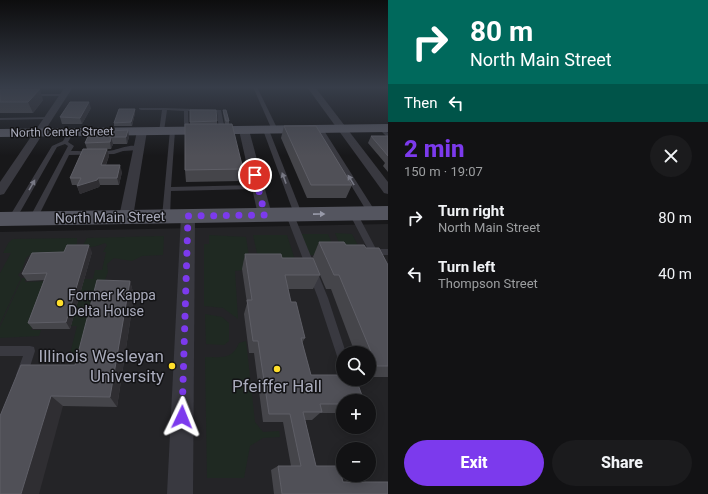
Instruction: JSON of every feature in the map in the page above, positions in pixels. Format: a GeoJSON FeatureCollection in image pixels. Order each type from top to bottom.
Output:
{"type":"FeatureCollection","features":[{"type":"Feature","properties":{"kind":"main road","name":"North Center Street"},"geometry":{"type":"LineString","coordinates":[[0,133],[39,132],[68,137],[142,131],[343,129],[386,131]]}},
{"type":"Feature","properties":{"kind":"main road","name":"North Main Street"},"geometry":{"type":"LineString","coordinates":[[6,219],[371,213]]}},
{"type":"Feature","properties":{"kind":"street"},"geometry":{"type":"LineString","coordinates":[[0,190],[54,110]]}},
{"type":"Feature","properties":{"kind":"street"},"geometry":{"type":"LineString","coordinates":[[329,110],[388,190]]}},
{"type":"Feature","properties":{"kind":"street"},"geometry":{"type":"LineString","coordinates":[[244,130],[265,215]]}},
{"type":"Feature","properties":{"kind":"street"},"geometry":{"type":"LineString","coordinates":[[126,217],[142,131]]}},
{"type":"Feature","properties":{"kind":"street"},"geometry":{"type":"LineString","coordinates":[[180,494],[188,216]]}},
{"type":"Feature","properties":{"kind":"lane"},"geometry":{"type":"LineString","coordinates":[[165,110],[168,189],[166,216]]}},
{"type":"Feature","properties":{"kind":"lane"},"geometry":{"type":"LineString","coordinates":[[176,110],[219,111],[222,130]]}},
{"type":"Feature","properties":{"kind":"lane"},"geometry":{"type":"LineString","coordinates":[[263,110],[294,215],[339,346]]}},
{"type":"Feature","properties":{"kind":"lane"},"geometry":{"type":"LineString","coordinates":[[186,111],[186,131]]}},
{"type":"Feature","properties":{"kind":"lane"},"geometry":{"type":"LineString","coordinates":[[0,119],[49,118]]}},
{"type":"Feature","properties":{"kind":"lane"},"geometry":{"type":"LineString","coordinates":[[320,129],[371,213],[373,252],[381,265]]}},
{"type":"Feature","properties":{"kind":"lane"},"geometry":{"type":"LineString","coordinates":[[6,219],[55,146],[68,137],[71,146],[68,153],[33,218]]}},
{"type":"Feature","properties":{"kind":"lane"},"geometry":{"type":"LineString","coordinates":[[68,153],[114,152],[122,149],[139,148]]}},
{"type":"Feature","properties":{"kind":"lane"},"geometry":{"type":"LineString","coordinates":[[168,189],[258,188]]}},
{"type":"Feature","properties":{"kind":"lane"},"geometry":{"type":"LineString","coordinates":[[373,252],[388,252]]}},
{"type":"Feature","properties":{"kind":"lane"},"geometry":{"type":"LineString","coordinates":[[0,351],[30,351],[18,385]]}},
{"type":"Feature","properties":{"kind":"shaded area","name":"Illinois Wesleyan University"},"geometry":{"type":"Polygon","coordinates":[[[388,224],[388,494],[0,494],[0,232],[388,224]]]}},
{"type":"Feature","properties":{"kind":"shaded area"},"geometry":{"type":"Polygon","coordinates":[[[335,233],[352,234],[363,255],[344,254],[335,233]]]}},
{"type":"Feature","properties":{"kind":"shaded area"},"geometry":{"type":"Polygon","coordinates":[[[300,234],[328,234],[337,256],[308,255],[300,234]]]}},
{"type":"Feature","properties":{"kind":"shaded area"},"geometry":{"type":"Polygon","coordinates":[[[209,235],[246,237],[251,269],[235,271],[238,319],[223,308],[204,306],[204,244],[209,244],[209,235]]]}},
{"type":"Feature","properties":{"kind":"shaded area"},"geometry":{"type":"Polygon","coordinates":[[[253,235],[287,235],[297,266],[260,267],[253,235]]]}},
{"type":"Feature","properties":{"kind":"shaded area"},"geometry":{"type":"Polygon","coordinates":[[[164,236],[163,255],[142,256],[132,261],[114,258],[107,264],[108,272],[102,288],[86,358],[69,358],[77,326],[71,326],[84,279],[93,279],[95,270],[102,270],[106,252],[103,252],[107,245],[105,243],[92,247],[83,245],[87,238],[164,236]]]}},
{"type":"Feature","properties":{"kind":"shaded area"},"geometry":{"type":"Polygon","coordinates":[[[77,238],[77,244],[63,254],[31,254],[26,258],[22,270],[18,275],[21,278],[0,324],[0,273],[11,253],[3,253],[9,242],[13,239],[77,238]]]}},
{"type":"Feature","properties":{"kind":"shaded area"},"geometry":{"type":"Polygon","coordinates":[[[22,278],[26,278],[25,282],[49,281],[31,330],[41,330],[39,336],[0,338],[0,327],[22,278]]]}},
{"type":"Feature","properties":{"kind":"shaded area"},"geometry":{"type":"Polygon","coordinates":[[[205,314],[222,317],[229,323],[229,341],[224,345],[206,344],[205,314]]]}},
{"type":"Feature","properties":{"kind":"shaded area"},"geometry":{"type":"Polygon","coordinates":[[[246,341],[255,422],[263,432],[279,431],[280,437],[263,438],[250,446],[244,478],[207,478],[205,357],[221,357],[230,355],[239,343],[246,341]]]}},
{"type":"Feature","properties":{"kind":"building"},"geometry":{"type":"Polygon","coordinates":[[[65,110],[84,110],[80,118],[60,117],[65,110]]]}},
{"type":"Feature","properties":{"kind":"building"},"geometry":{"type":"Polygon","coordinates":[[[119,110],[135,110],[131,122],[114,123],[119,110]]]}},
{"type":"Feature","properties":{"kind":"building"},"geometry":{"type":"Polygon","coordinates":[[[190,110],[216,110],[217,121],[190,122],[190,110]]]}},
{"type":"Feature","properties":{"kind":"building"},"geometry":{"type":"Polygon","coordinates":[[[223,110],[226,110],[229,121],[226,121],[223,110]]]}},
{"type":"Feature","properties":{"kind":"building"},"geometry":{"type":"Polygon","coordinates":[[[185,124],[232,124],[243,169],[185,170],[185,124]]]}},
{"type":"Feature","properties":{"kind":"building"},"geometry":{"type":"Polygon","coordinates":[[[284,126],[316,126],[352,185],[311,185],[284,126]]]}},
{"type":"Feature","properties":{"kind":"building"},"geometry":{"type":"Polygon","coordinates":[[[128,130],[126,137],[111,137],[110,142],[85,143],[90,132],[128,130]]]}},
{"type":"Feature","properties":{"kind":"building"},"geometry":{"type":"Polygon","coordinates":[[[371,136],[388,136],[388,156],[371,136]]]}},
{"type":"Feature","properties":{"kind":"building"},"geometry":{"type":"Polygon","coordinates":[[[83,149],[107,149],[101,165],[120,165],[117,178],[98,178],[97,180],[77,186],[81,178],[70,178],[83,149]]]}},
{"type":"Feature","properties":{"kind":"building"},"geometry":{"type":"Polygon","coordinates":[[[319,242],[344,242],[346,245],[364,245],[366,248],[379,248],[388,265],[388,366],[377,366],[376,346],[369,346],[339,275],[334,275],[319,242]]]}},
{"type":"Feature","properties":{"kind":"building","name":"Former Kappa Delta House"},"geometry":{"type":"Polygon","coordinates":[[[67,245],[89,245],[66,322],[28,323],[47,273],[22,274],[32,253],[64,252],[67,245]]]}},
{"type":"Feature","properties":{"kind":"building"},"geometry":{"type":"Polygon","coordinates":[[[245,254],[281,254],[282,258],[313,258],[320,275],[285,275],[291,302],[296,302],[305,338],[301,338],[311,375],[336,375],[336,386],[359,386],[361,394],[336,394],[336,404],[320,404],[322,412],[303,412],[316,466],[336,466],[336,482],[388,482],[388,494],[282,494],[278,466],[301,466],[290,414],[269,414],[258,341],[253,341],[247,300],[252,300],[245,254]]]}},
{"type":"Feature","properties":{"kind":"building"},"geometry":{"type":"Polygon","coordinates":[[[97,280],[130,281],[110,397],[51,396],[21,494],[0,494],[0,416],[21,365],[75,365],[97,280]]]}},
{"type":"Feature","properties":{"kind":"place","name":"Former Kappa Delta House"},"geometry":{"type":"Point","coordinates":[60,303]}},
{"type":"Feature","properties":{"kind":"place","name":"Illinois Wesleyan University"},"geometry":{"type":"Point","coordinates":[172,366]}},
{"type":"Feature","properties":{"kind":"place","name":"Pfeiffer Hall"},"geometry":{"type":"Point","coordinates":[277,369]}},
{"type":"Feature","properties":{"kind":"route"},"geometry":{"type":"LineString","coordinates":[[182,417],[188,216],[265,215],[255,175]]}}]}
